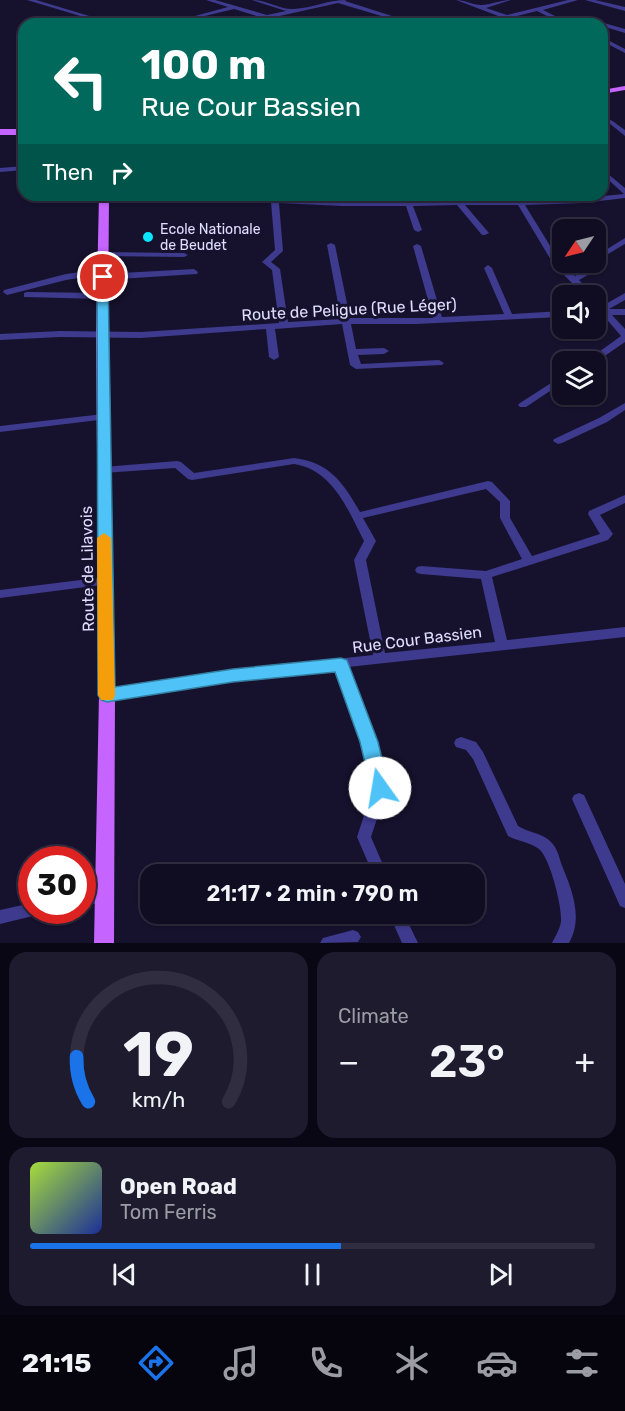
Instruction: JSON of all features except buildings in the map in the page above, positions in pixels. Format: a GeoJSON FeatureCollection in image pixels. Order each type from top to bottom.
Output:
{"type":"FeatureCollection","features":[{"type":"Feature","properties":{"kind":"main road"},"geometry":{"type":"LineString","coordinates":[[608,91],[625,88]]}},
{"type":"Feature","properties":{"kind":"main road"},"geometry":{"type":"LineString","coordinates":[[0,132],[18,132]]}},
{"type":"Feature","properties":{"kind":"main road","name":"Route de Lilavois"},"geometry":{"type":"LineString","coordinates":[[104,201],[102,334],[107,695],[104,943]]}},
{"type":"Feature","properties":{"kind":"street"},"geometry":{"type":"LineString","coordinates":[[30,0],[93,18]]}},
{"type":"Feature","properties":{"kind":"street"},"geometry":{"type":"LineString","coordinates":[[209,0],[267,17]]}},
{"type":"Feature","properties":{"kind":"street"},"geometry":{"type":"LineString","coordinates":[[259,0],[294,12]]}},
{"type":"Feature","properties":{"kind":"street"},"geometry":{"type":"LineString","coordinates":[[459,0],[507,17],[575,0]]}},
{"type":"Feature","properties":{"kind":"street"},"geometry":{"type":"LineString","coordinates":[[469,4],[482,0]]}},
{"type":"Feature","properties":{"kind":"street"},"geometry":{"type":"LineString","coordinates":[[481,7],[507,0]]}},
{"type":"Feature","properties":{"kind":"street"},"geometry":{"type":"LineString","coordinates":[[551,0],[561,5]]}},
{"type":"Feature","properties":{"kind":"street"},"geometry":{"type":"LineString","coordinates":[[588,0],[625,9]]}},
{"type":"Feature","properties":{"kind":"street"},"geometry":{"type":"LineString","coordinates":[[263,18],[340,1],[395,18]]}},
{"type":"Feature","properties":{"kind":"street"},"geometry":{"type":"LineString","coordinates":[[193,18],[233,7]]}},
{"type":"Feature","properties":{"kind":"street"},"geometry":{"type":"LineString","coordinates":[[537,9],[556,18]]}},
{"type":"Feature","properties":{"kind":"street"},"geometry":{"type":"LineString","coordinates":[[608,26],[625,31]]}},
{"type":"Feature","properties":{"kind":"street"},"geometry":{"type":"LineString","coordinates":[[608,42],[625,51]]}},
{"type":"Feature","properties":{"kind":"street"},"geometry":{"type":"LineString","coordinates":[[611,122],[625,134]]}},
{"type":"Feature","properties":{"kind":"street"},"geometry":{"type":"LineString","coordinates":[[0,170],[18,168]]}},
{"type":"Feature","properties":{"kind":"street"},"geometry":{"type":"LineString","coordinates":[[608,176],[625,192]]}},
{"type":"Feature","properties":{"kind":"street"},"geometry":{"type":"LineString","coordinates":[[608,199],[625,196]]}},
{"type":"Feature","properties":{"kind":"street"},"geometry":{"type":"LineString","coordinates":[[275,201],[279,251],[266,262],[276,269],[284,326]]}},
{"type":"Feature","properties":{"kind":"street"},"geometry":{"type":"LineString","coordinates":[[389,201],[409,204],[593,201]]}},
{"type":"Feature","properties":{"kind":"street"},"geometry":{"type":"LineString","coordinates":[[521,202],[557,263],[579,285]]}},
{"type":"Feature","properties":{"kind":"street"},"geometry":{"type":"LineString","coordinates":[[459,203],[485,233]]}},
{"type":"Feature","properties":{"kind":"street"},"geometry":{"type":"LineString","coordinates":[[409,204],[418,230]]}},
{"type":"Feature","properties":{"kind":"street"},"geometry":{"type":"LineString","coordinates":[[606,253],[625,240]]}},
{"type":"Feature","properties":{"kind":"street"},"geometry":{"type":"LineString","coordinates":[[331,245],[355,365],[359,367],[439,363]]}},
{"type":"Feature","properties":{"kind":"street"},"geometry":{"type":"LineString","coordinates":[[417,246],[438,320]]}},
{"type":"Feature","properties":{"kind":"street"},"geometry":{"type":"LineString","coordinates":[[103,255],[184,255]]}},
{"type":"Feature","properties":{"kind":"street"},"geometry":{"type":"LineString","coordinates":[[488,268],[509,316]]}},
{"type":"Feature","properties":{"kind":"street"},"geometry":{"type":"LineString","coordinates":[[7,292],[72,276],[194,272]]}},
{"type":"Feature","properties":{"kind":"street"},"geometry":{"type":"LineString","coordinates":[[574,280],[585,273]]}},
{"type":"Feature","properties":{"kind":"street"},"geometry":{"type":"LineString","coordinates":[[27,296],[102,296]]}},
{"type":"Feature","properties":{"kind":"street"},"geometry":{"type":"LineString","coordinates":[[606,308],[625,296]]}},
{"type":"Feature","properties":{"kind":"street"},"geometry":{"type":"LineString","coordinates":[[606,311],[625,312]]}},
{"type":"Feature","properties":{"kind":"street","name":"Route de Peligue (Rue Léger)"},"geometry":{"type":"LineString","coordinates":[[0,338],[102,334],[141,335],[346,321],[438,320],[552,314]]}},
{"type":"Feature","properties":{"kind":"street"},"geometry":{"type":"LineString","coordinates":[[605,351],[625,337],[606,316]]}},
{"type":"Feature","properties":{"kind":"street"},"geometry":{"type":"LineString","coordinates":[[270,327],[274,357]]}},
{"type":"Feature","properties":{"kind":"street"},"geometry":{"type":"LineString","coordinates":[[353,352],[384,351]]}},
{"type":"Feature","properties":{"kind":"street"},"geometry":{"type":"LineString","coordinates":[[523,405],[552,386]]}},
{"type":"Feature","properties":{"kind":"street"},"geometry":{"type":"LineString","coordinates":[[558,441],[603,420],[625,406]]}},
{"type":"Feature","properties":{"kind":"street"},"geometry":{"type":"LineString","coordinates":[[0,429],[103,417]]}},
{"type":"Feature","properties":{"kind":"street"},"geometry":{"type":"LineString","coordinates":[[103,470],[177,464],[192,477],[307,461],[325,471],[357,516],[370,541],[360,560],[380,660]]}},
{"type":"Feature","properties":{"kind":"street"},"geometry":{"type":"LineString","coordinates":[[357,516],[488,485],[505,501],[505,518],[529,561]]}},
{"type":"Feature","properties":{"kind":"street"},"geometry":{"type":"LineString","coordinates":[[421,570],[486,575],[604,537],[606,534],[593,514],[625,500]]}},
{"type":"Feature","properties":{"kind":"street"},"geometry":{"type":"LineString","coordinates":[[486,575],[502,646]]}},
{"type":"Feature","properties":{"kind":"street"},"geometry":{"type":"LineString","coordinates":[[0,594],[105,581]]}},
{"type":"Feature","properties":{"kind":"street","name":"Rue Cour Bassien"},"geometry":{"type":"LineString","coordinates":[[107,695],[233,675],[341,665],[625,632]]}},
{"type":"Feature","properties":{"kind":"street"},"geometry":{"type":"LineString","coordinates":[[341,665],[369,742],[380,788],[364,837],[376,864]]}},
{"type":"Feature","properties":{"kind":"street"},"geometry":{"type":"LineString","coordinates":[[460,743],[471,746],[478,756],[513,831],[521,836],[536,838],[549,850],[569,904],[564,938],[560,943]]}},
{"type":"Feature","properties":{"kind":"street"},"geometry":{"type":"LineString","coordinates":[[579,799],[625,901]]}},
{"type":"Feature","properties":{"kind":"street"},"geometry":{"type":"LineString","coordinates":[[96,897],[104,895]]}},
{"type":"Feature","properties":{"kind":"street"},"geometry":{"type":"LineString","coordinates":[[0,917],[18,913]]}},
{"type":"Feature","properties":{"kind":"street"},"geometry":{"type":"LineString","coordinates":[[401,924],[410,943]]}},
{"type":"Feature","properties":{"kind":"street"},"geometry":{"type":"LineString","coordinates":[[328,943],[353,937]]}},
{"type":"Feature","properties":{"kind":"slow traffic"},"geometry":{"type":"LineString","coordinates":[[104,538],[107,695]]}},
{"type":"Feature","properties":{"kind":"place","name":"Ecole Nationale de Beudet"},"geometry":{"type":"Point","coordinates":[148,237]}},
{"type":"Feature","properties":{"kind":"route"},"geometry":{"type":"LineString","coordinates":[[103,277],[103,470],[107,695],[233,675],[341,665],[369,742],[380,788]]}}]}
